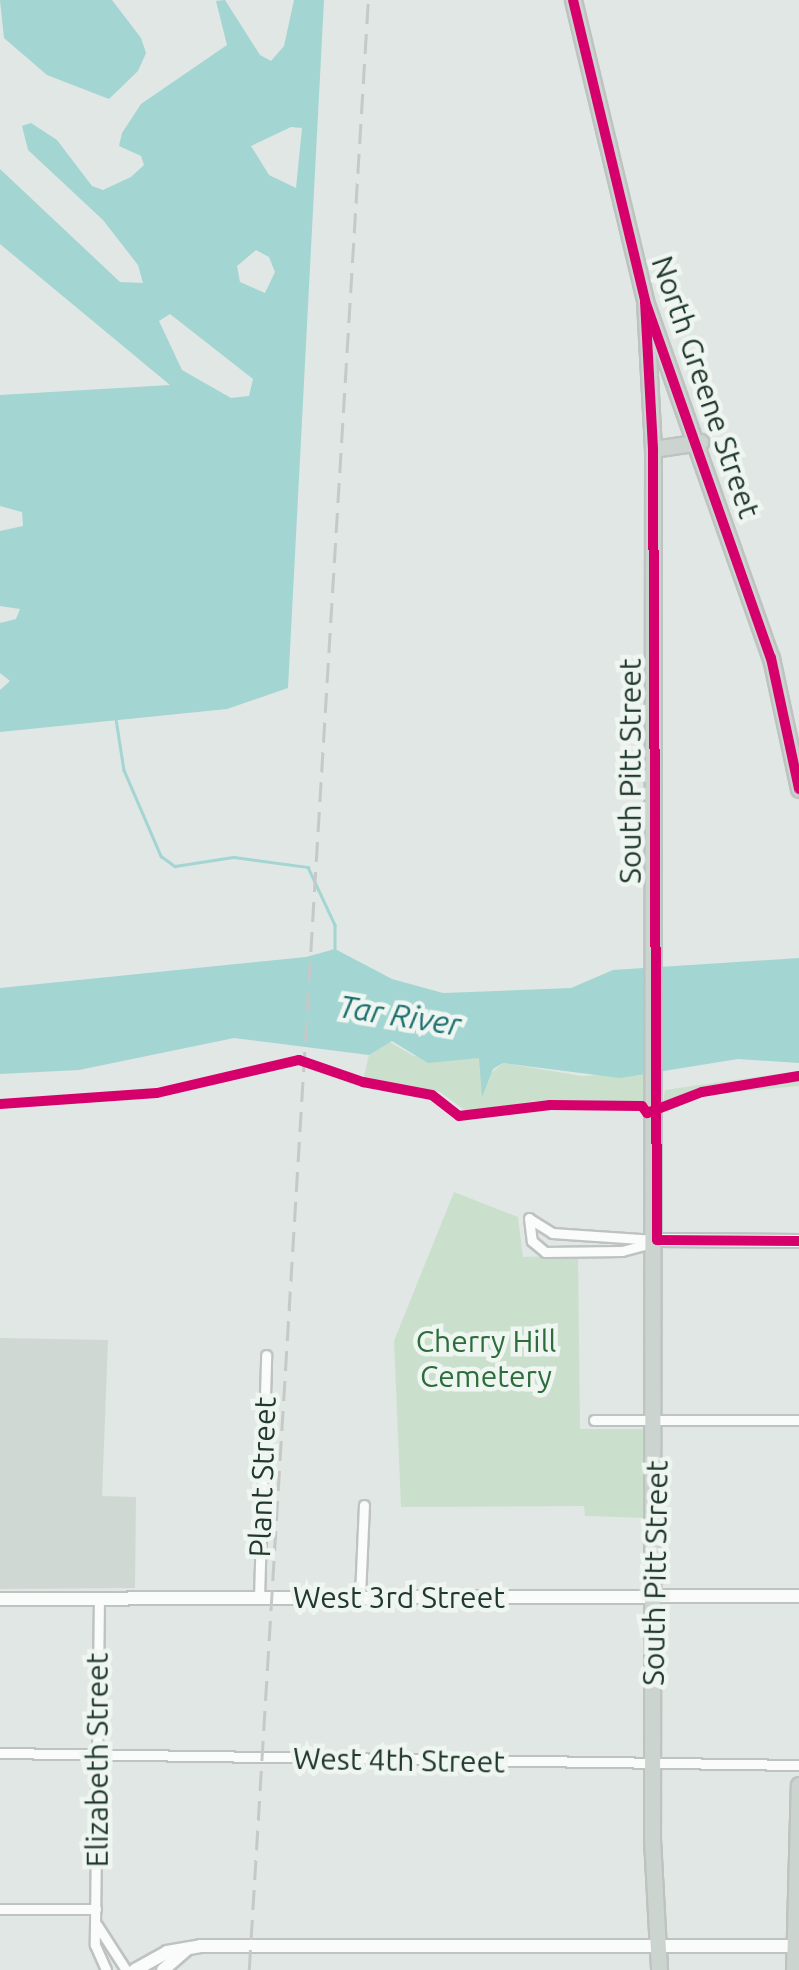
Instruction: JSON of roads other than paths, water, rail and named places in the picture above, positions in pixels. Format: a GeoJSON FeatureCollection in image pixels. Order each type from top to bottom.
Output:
{"type":"FeatureCollection","features":[{"type":"Feature","properties":{"kind":"main road","name":"North Greene Street"},"geometry":{"type":"LineString","coordinates":[[573,0],[646,300],[700,442],[771,658],[799,789]]}},
{"type":"Feature","properties":{"kind":"main road","name":"South Pitt Street"},"geometry":{"type":"LineString","coordinates":[[646,300],[653,449],[658,1100],[652,1763],[658,1970]]}},
{"type":"Feature","properties":{"kind":"main road"},"geometry":{"type":"LineString","coordinates":[[653,449],[700,442]]}},
{"type":"Feature","properties":{"kind":"main road"},"geometry":{"type":"LineString","coordinates":[[794,1970],[799,1785]]}},
{"type":"Feature","properties":{"kind":"street"},"geometry":{"type":"LineString","coordinates":[[536,1246],[529,1218],[549,1232],[657,1240],[799,1240]]}},
{"type":"Feature","properties":{"kind":"street"},"geometry":{"type":"LineString","coordinates":[[536,1246],[549,1232]]}},
{"type":"Feature","properties":{"kind":"street"},"geometry":{"type":"LineString","coordinates":[[597,1234],[598,1252]]}},
{"type":"Feature","properties":{"kind":"street"},"geometry":{"type":"LineString","coordinates":[[536,1246],[553,1252],[598,1252],[657,1240]]}},
{"type":"Feature","properties":{"kind":"street","name":"Plant Street"},"geometry":{"type":"LineString","coordinates":[[259,1598],[266,1355]]}},
{"type":"Feature","properties":{"kind":"street"},"geometry":{"type":"LineString","coordinates":[[594,1420],[799,1420]]}},
{"type":"Feature","properties":{"kind":"street"},"geometry":{"type":"LineString","coordinates":[[360,1596],[364,1505]]}},
{"type":"Feature","properties":{"kind":"street","name":"West 3rd Street"},"geometry":{"type":"LineString","coordinates":[[0,1599],[799,1596]]}},
{"type":"Feature","properties":{"kind":"street","name":"Elizabeth Street"},"geometry":{"type":"LineString","coordinates":[[98,1597],[94,1945],[106,1970]]}},
{"type":"Feature","properties":{"kind":"street","name":"West 4th Street"},"geometry":{"type":"LineString","coordinates":[[0,1753],[799,1765]]}},
{"type":"Feature","properties":{"kind":"street"},"geometry":{"type":"LineString","coordinates":[[0,1908],[96,1909]]}},
{"type":"Feature","properties":{"kind":"street"},"geometry":{"type":"LineString","coordinates":[[96,1922],[126,1970]]}},
{"type":"Feature","properties":{"kind":"street"},"geometry":{"type":"LineString","coordinates":[[135,1970],[189,1947],[797,1946]]}},
{"type":"Feature","properties":{"kind":"street"},"geometry":{"type":"LineString","coordinates":[[163,1970],[189,1947]]}},
{"type":"Feature","properties":{"kind":"water"},"geometry":{"type":"Polygon","coordinates":[[[0,0],[112,0],[141,38],[146,53],[138,71],[109,99],[47,75],[4,38],[0,0]]]}},
{"type":"Feature","properties":{"kind":"water"},"geometry":{"type":"Polygon","coordinates":[[[225,0],[260,55],[271,61],[284,46],[294,0],[324,0],[288,688],[227,709],[0,732],[0,690],[10,681],[0,673],[0,623],[16,619],[20,609],[0,606],[0,531],[23,526],[22,512],[0,506],[0,395],[170,385],[0,244],[0,169],[120,282],[143,283],[138,265],[103,220],[28,150],[22,126],[31,123],[57,140],[92,186],[103,190],[131,177],[144,165],[141,156],[119,146],[122,133],[141,104],[227,45],[216,1],[225,0]],[[291,127],[251,146],[269,175],[296,188],[302,128],[291,127]],[[256,250],[237,266],[240,282],[265,293],[275,272],[269,257],[256,250]],[[170,314],[159,321],[182,370],[231,398],[249,396],[253,379],[170,314]]]}},
{"type":"Feature","properties":{"kind":"water","name":"Tar River"},"geometry":{"type":"Polygon","coordinates":[[[335,949],[392,979],[443,993],[571,988],[613,970],[799,958],[799,1063],[738,1059],[620,1078],[503,1063],[493,1069],[482,1097],[479,1058],[428,1063],[392,1041],[369,1055],[234,1038],[79,1070],[0,1074],[0,988],[306,957],[335,949]]]}},
{"type":"Feature","properties":{"kind":"waterway"},"geometry":{"type":"LineString","coordinates":[[116,719],[124,770],[161,856],[175,866],[234,857],[308,867],[335,925],[335,949]]}},
{"type":"Feature","properties":{"kind":"railway"},"geometry":{"type":"LineString","coordinates":[[249,1970],[368,0]]}},
{"type":"Feature","properties":{"kind":"park label","name":"Cherry Hill Cemetery"},"geometry":{"type":"Point","coordinates":[486,1358]}}]}
